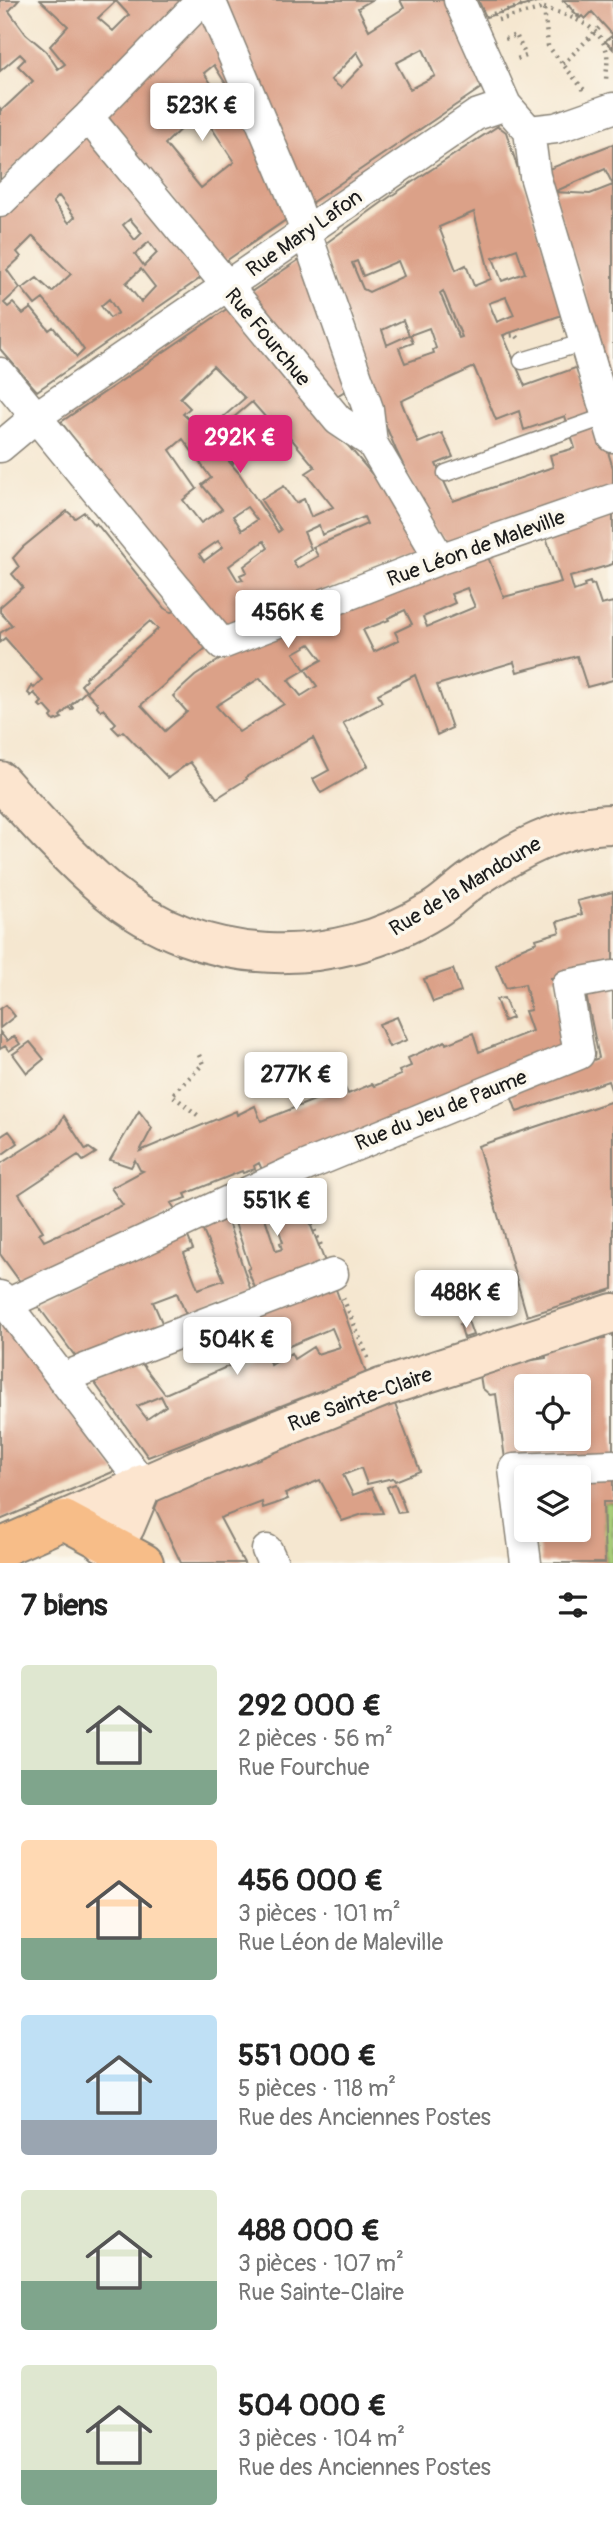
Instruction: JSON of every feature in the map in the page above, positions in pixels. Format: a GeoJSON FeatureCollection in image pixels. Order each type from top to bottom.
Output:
{"type":"FeatureCollection","features":[{"type":"Feature","properties":{"kind":"main road","name":"Rue de la Mandoune"},"geometry":{"type":"LineString","coordinates":[[0,782],[109,892],[150,919],[178,932],[218,946],[258,953],[289,955],[333,950],[383,935],[437,908],[473,880],[545,838],[613,824]]}},
{"type":"Feature","properties":{"kind":"main road","name":"Rue Sainte-Claire"},"geometry":{"type":"LineString","coordinates":[[115,1523],[381,1388],[613,1313]]}},
{"type":"Feature","properties":{"kind":"main road"},"geometry":{"type":"LineString","coordinates":[[0,1548],[64,1520],[115,1523],[145,1563]]}},
{"type":"Feature","properties":{"kind":"main road"},"geometry":{"type":"LineString","coordinates":[[0,1561],[18,1563]]}},
{"type":"Feature","properties":{"kind":"street"},"geometry":{"type":"LineString","coordinates":[[0,202],[88,117],[202,0]]}},
{"type":"Feature","properties":{"kind":"street"},"geometry":{"type":"LineString","coordinates":[[210,0],[301,220],[368,410],[372,443]]}},
{"type":"Feature","properties":{"kind":"street"},"geometry":{"type":"LineString","coordinates":[[459,0],[479,25],[506,105],[543,130]]}},
{"type":"Feature","properties":{"kind":"street","name":"Rue Mary Lafon"},"geometry":{"type":"LineString","coordinates":[[0,447],[218,277],[301,220],[476,115],[506,105]]}},
{"type":"Feature","properties":{"kind":"street"},"geometry":{"type":"LineString","coordinates":[[543,130],[605,111]]}},
{"type":"Feature","properties":{"kind":"street","name":"Rue Fourchue"},"geometry":{"type":"LineString","coordinates":[[88,117],[338,420],[372,443],[440,559]]}},
{"type":"Feature","properties":{"kind":"street"},"geometry":{"type":"LineString","coordinates":[[543,130],[535,176],[610,427]]}},
{"type":"Feature","properties":{"kind":"street"},"geometry":{"type":"LineString","coordinates":[[0,373],[37,416]]}},
{"type":"Feature","properties":{"kind":"street","name":"Rue Léon de Maleville"},"geometry":{"type":"LineString","coordinates":[[37,416],[222,644],[440,559],[613,499]]}},
{"type":"Feature","properties":{"kind":"street","name":"Rue du Jeu de Paume"},"geometry":{"type":"LineString","coordinates":[[3,1300],[290,1172],[579,1054],[567,985],[613,976]]}},
{"type":"Feature","properties":{"kind":"street"},"geometry":{"type":"LineString","coordinates":[[62,1378],[333,1274]]}},
{"type":"Feature","properties":{"kind":"street"},"geometry":{"type":"LineString","coordinates":[[3,1300],[62,1378],[115,1523]]}},
{"type":"Feature","properties":{"kind":"street"},"geometry":{"type":"LineString","coordinates":[[526,1563],[514,1469],[613,1465]]}},
{"type":"Feature","properties":{"kind":"lane"},"geometry":{"type":"LineString","coordinates":[[522,361],[585,342]]}},
{"type":"Feature","properties":{"kind":"lane"},"geometry":{"type":"LineString","coordinates":[[446,473],[610,427]]}},
{"type":"Feature","properties":{"kind":"path"},"geometry":{"type":"LineString","coordinates":[[479,25],[485,17],[542,0]]}},
{"type":"Feature","properties":{"kind":"path"},"geometry":{"type":"LineString","coordinates":[[563,0],[613,53]]}},
{"type":"Feature","properties":{"kind":"path"},"geometry":{"type":"LineString","coordinates":[[479,25],[544,8],[575,17],[590,29]]}},
{"type":"Feature","properties":{"kind":"path"},"geometry":{"type":"LineString","coordinates":[[544,8],[548,47],[605,111]]}},
{"type":"Feature","properties":{"kind":"path"},"geometry":{"type":"LineString","coordinates":[[563,64],[596,35],[603,24]]}},
{"type":"Feature","properties":{"kind":"path"},"geometry":{"type":"LineString","coordinates":[[479,25],[497,42],[516,35],[526,55],[506,63]]}},
{"type":"Feature","properties":{"kind":"path"},"geometry":{"type":"LineString","coordinates":[[596,35],[607,49],[605,111]]}},
{"type":"Feature","properties":{"kind":"path"},"geometry":{"type":"LineString","coordinates":[[505,334],[516,335],[518,338]]}},
{"type":"Feature","properties":{"kind":"path"},"geometry":{"type":"LineString","coordinates":[[199,1055],[203,1064],[172,1095],[200,1117]]}},
{"type":"Feature","properties":{"kind":"green space"},"geometry":{"type":"Polygon","coordinates":[[[603,1502],[613,1502],[613,1563],[605,1563],[603,1502]]]}},
{"type":"Feature","properties":{"kind":"building"},"geometry":{"type":"Polygon","coordinates":[[[0,0],[19,0],[9,11],[26,34],[46,51],[58,69],[65,64],[50,46],[68,26],[40,0],[186,0],[0,182],[0,108],[2,110],[33,81],[18,66],[25,59],[20,54],[0,71],[0,0]],[[116,1],[98,18],[113,31],[129,15],[116,1]]]}},
{"type":"Feature","properties":{"kind":"building"},"geometry":{"type":"Polygon","coordinates":[[[222,0],[372,0],[358,8],[369,30],[404,8],[400,0],[452,0],[487,84],[308,205],[222,0]],[[423,49],[396,63],[410,89],[435,76],[423,49]],[[357,52],[331,80],[341,88],[364,64],[357,52]]]}},
{"type":"Feature","properties":{"kind":"building"},"geometry":{"type":"Polygon","coordinates":[[[478,0],[540,0],[540,1],[486,17],[478,0]]]}},
{"type":"Feature","properties":{"kind":"building"},"geometry":{"type":"Polygon","coordinates":[[[563,0],[613,0],[613,35],[592,12],[585,19],[582,16],[580,18],[563,0]]]}},
{"type":"Feature","properties":{"kind":"building"},"geometry":{"type":"Polygon","coordinates":[[[206,11],[287,219],[223,263],[106,114],[206,11]],[[214,65],[204,73],[219,95],[229,89],[214,65]],[[200,110],[165,144],[201,188],[234,162],[200,110]]]}},
{"type":"Feature","properties":{"kind":"building"},"geometry":{"type":"Polygon","coordinates":[[[613,35],[613,49],[605,41],[613,35]]]}},
{"type":"Feature","properties":{"kind":"building"},"geometry":{"type":"Polygon","coordinates":[[[498,126],[506,132],[565,314],[503,335],[525,386],[581,366],[613,468],[613,489],[450,542],[434,529],[376,402],[322,246],[391,196],[498,126]],[[474,212],[439,227],[456,270],[466,265],[474,286],[491,279],[474,212]],[[517,249],[493,258],[502,281],[525,273],[517,249]],[[357,261],[352,263],[363,289],[369,292],[404,276],[398,261],[363,276],[357,261]],[[443,291],[440,293],[459,338],[462,337],[443,291]],[[506,297],[489,303],[497,322],[514,315],[506,297]],[[403,320],[382,330],[387,345],[409,335],[403,320]],[[429,328],[410,335],[413,343],[399,348],[405,363],[434,353],[436,348],[429,328]],[[474,367],[401,401],[418,443],[442,433],[453,457],[436,464],[453,501],[553,467],[550,455],[575,448],[565,416],[524,430],[519,411],[496,420],[474,367]]]}},
{"type":"Feature","properties":{"kind":"building"},"geometry":{"type":"Polygon","coordinates":[[[91,127],[205,275],[37,391],[0,349],[0,212],[91,127]],[[59,196],[53,202],[69,223],[75,217],[59,196]],[[130,219],[123,225],[135,240],[142,233],[130,219]],[[33,236],[17,252],[21,257],[7,270],[20,288],[4,303],[8,307],[13,303],[23,314],[31,308],[49,330],[53,327],[77,357],[84,350],[70,330],[43,299],[35,305],[22,289],[37,278],[52,292],[71,274],[33,236]],[[149,242],[135,254],[144,266],[157,253],[149,242]],[[141,269],[126,283],[141,302],[155,287],[141,269]],[[109,299],[101,306],[110,318],[118,313],[109,299]]]}},
{"type":"Feature","properties":{"kind":"building"},"geometry":{"type":"Polygon","coordinates":[[[613,144],[613,185],[613,378],[612,378],[546,170],[613,144]],[[605,169],[554,192],[590,194],[613,185],[605,169]]]}},
{"type":"Feature","properties":{"kind":"building"},"geometry":{"type":"Polygon","coordinates":[[[300,259],[348,389],[330,400],[248,294],[300,259]]]}},
{"type":"Feature","properties":{"kind":"building"},"geometry":{"type":"Polygon","coordinates":[[[231,306],[382,486],[424,552],[228,627],[222,626],[61,422],[231,306]],[[213,366],[180,398],[190,408],[183,414],[204,433],[239,473],[278,532],[281,530],[261,500],[284,486],[296,503],[304,499],[311,517],[333,507],[306,473],[315,467],[279,424],[274,427],[252,402],[227,423],[249,449],[233,463],[207,431],[245,398],[213,366]],[[183,439],[170,450],[197,489],[183,500],[201,523],[222,509],[202,485],[211,478],[183,439]],[[247,507],[233,516],[242,530],[257,520],[247,507]],[[364,517],[322,535],[319,525],[304,532],[311,549],[293,561],[297,568],[318,556],[313,547],[367,524],[364,517]],[[218,541],[199,554],[204,561],[223,547],[218,541]],[[264,541],[229,566],[238,581],[243,580],[240,575],[247,572],[244,566],[268,548],[264,541]]]}},
{"type":"Feature","properties":{"kind":"building"},"geometry":{"type":"Polygon","coordinates":[[[67,511],[75,518],[84,512],[94,525],[96,523],[164,608],[171,612],[179,611],[207,647],[141,705],[165,731],[187,712],[173,696],[195,676],[236,649],[486,552],[504,597],[561,582],[545,534],[613,513],[613,564],[570,577],[574,591],[590,582],[591,585],[594,584],[601,605],[613,602],[613,680],[587,687],[577,656],[517,672],[514,662],[437,685],[452,728],[437,735],[415,675],[378,694],[382,702],[343,723],[368,766],[321,793],[313,779],[329,770],[313,738],[265,765],[217,798],[190,762],[168,778],[123,731],[119,734],[112,727],[116,723],[103,709],[101,711],[86,691],[71,705],[71,710],[69,707],[60,716],[62,718],[54,721],[51,717],[53,715],[45,706],[42,708],[39,705],[42,702],[34,693],[31,696],[28,693],[32,686],[34,688],[42,680],[5,638],[0,642],[0,633],[12,625],[0,612],[0,607],[23,587],[12,574],[19,567],[13,558],[67,511]],[[467,588],[451,594],[455,603],[423,617],[427,627],[475,607],[467,588]],[[405,610],[388,618],[389,620],[363,630],[374,652],[399,640],[395,632],[412,624],[405,610]],[[150,621],[85,678],[81,685],[86,691],[158,629],[150,621]],[[310,644],[294,653],[305,670],[288,680],[301,696],[317,686],[305,669],[322,660],[310,644]],[[260,678],[216,706],[239,732],[284,704],[260,678]]]}},
{"type":"Feature","properties":{"kind":"building"},"geometry":{"type":"Polygon","coordinates":[[[613,892],[613,964],[551,978],[569,1048],[263,1172],[259,1163],[254,1166],[255,1169],[243,1173],[242,1171],[185,1194],[187,1198],[171,1203],[177,1212],[21,1283],[0,1254],[0,1164],[57,1128],[64,1116],[86,1150],[89,1148],[96,1153],[83,1161],[78,1155],[19,1194],[43,1231],[39,1233],[44,1241],[123,1205],[111,1188],[143,1171],[135,1160],[131,1167],[110,1160],[139,1111],[152,1128],[140,1151],[236,1111],[237,1115],[255,1106],[261,1121],[345,1088],[348,1094],[372,1084],[374,1086],[401,1075],[399,1071],[411,1066],[408,1058],[445,1041],[446,1044],[473,1033],[479,1052],[532,1031],[525,1011],[531,1010],[525,984],[506,988],[496,965],[516,951],[537,942],[536,939],[560,932],[557,922],[582,914],[577,901],[613,892]]]}},
{"type":"Feature","properties":{"kind":"building"},"geometry":{"type":"Polygon","coordinates":[[[453,969],[461,992],[433,1002],[424,979],[453,969]]]}},
{"type":"Feature","properties":{"kind":"building"},"geometry":{"type":"Polygon","coordinates":[[[613,984],[613,1095],[608,1081],[517,1112],[510,1093],[599,1058],[585,990],[613,984]]]}},
{"type":"Feature","properties":{"kind":"building"},"geometry":{"type":"Polygon","coordinates":[[[504,998],[512,1018],[504,1021],[496,999],[504,998]]]}},
{"type":"Feature","properties":{"kind":"building"},"geometry":{"type":"Polygon","coordinates":[[[6,1005],[15,1016],[0,1028],[0,1009],[6,1005]]]}},
{"type":"Feature","properties":{"kind":"building"},"geometry":{"type":"Polygon","coordinates":[[[397,1017],[407,1040],[389,1047],[379,1024],[397,1017]]]}},
{"type":"Feature","properties":{"kind":"building"},"geometry":{"type":"Polygon","coordinates":[[[0,1032],[7,1041],[14,1036],[20,1044],[9,1051],[5,1046],[0,1049],[0,1032]]]}},
{"type":"Feature","properties":{"kind":"building"},"geometry":{"type":"Polygon","coordinates":[[[30,1042],[44,1059],[27,1073],[13,1054],[30,1042]]]}},
{"type":"Feature","properties":{"kind":"building"},"geometry":{"type":"Polygon","coordinates":[[[613,1101],[613,1289],[527,1316],[478,1146],[613,1101]]]}},
{"type":"Feature","properties":{"kind":"building"},"geometry":{"type":"Polygon","coordinates":[[[9,1131],[18,1143],[0,1156],[0,1137],[9,1131]]]}},
{"type":"Feature","properties":{"kind":"building"},"geometry":{"type":"Polygon","coordinates":[[[294,1182],[325,1262],[256,1290],[247,1269],[250,1268],[231,1210],[258,1197],[276,1251],[282,1249],[280,1243],[283,1242],[266,1192],[294,1182]]]}},
{"type":"Feature","properties":{"kind":"building"},"geometry":{"type":"Polygon","coordinates":[[[225,1213],[251,1291],[187,1317],[177,1293],[153,1302],[164,1327],[78,1360],[35,1302],[186,1232],[193,1249],[184,1253],[198,1289],[224,1280],[200,1224],[225,1213]]]}},
{"type":"Feature","properties":{"kind":"building"},"geometry":{"type":"Polygon","coordinates":[[[333,1281],[366,1373],[148,1457],[89,1375],[136,1356],[165,1394],[263,1351],[271,1365],[291,1353],[294,1359],[313,1347],[317,1354],[340,1347],[332,1328],[285,1348],[281,1337],[264,1343],[250,1312],[333,1281]],[[161,1396],[137,1406],[147,1419],[166,1406],[161,1396]]]}},
{"type":"Feature","properties":{"kind":"building"},"geometry":{"type":"Polygon","coordinates":[[[0,1315],[115,1471],[0,1520],[0,1315]]]}},
{"type":"Feature","properties":{"kind":"building"},"geometry":{"type":"Polygon","coordinates":[[[468,1321],[473,1335],[464,1338],[460,1324],[468,1321]]]}},
{"type":"Feature","properties":{"kind":"building"},"geometry":{"type":"Polygon","coordinates":[[[613,1325],[613,1460],[505,1459],[496,1394],[490,1395],[482,1388],[479,1369],[546,1358],[545,1346],[605,1339],[603,1328],[613,1325]]]}},
{"type":"Feature","properties":{"kind":"building"},"geometry":{"type":"Polygon","coordinates":[[[393,1399],[420,1471],[395,1481],[393,1478],[367,1484],[361,1468],[343,1475],[353,1495],[372,1488],[383,1513],[363,1514],[342,1521],[320,1480],[285,1494],[288,1499],[275,1504],[263,1508],[262,1502],[220,1518],[244,1563],[181,1563],[155,1508],[164,1486],[393,1399]]]}},
{"type":"Feature","properties":{"kind":"building"},"geometry":{"type":"Polygon","coordinates":[[[613,1472],[613,1502],[603,1502],[605,1563],[541,1563],[538,1542],[591,1542],[591,1475],[613,1472]]]}},
{"type":"Feature","properties":{"kind":"building"},"geometry":{"type":"Polygon","coordinates":[[[395,1484],[406,1512],[398,1513],[387,1487],[395,1484]]]}}]}
